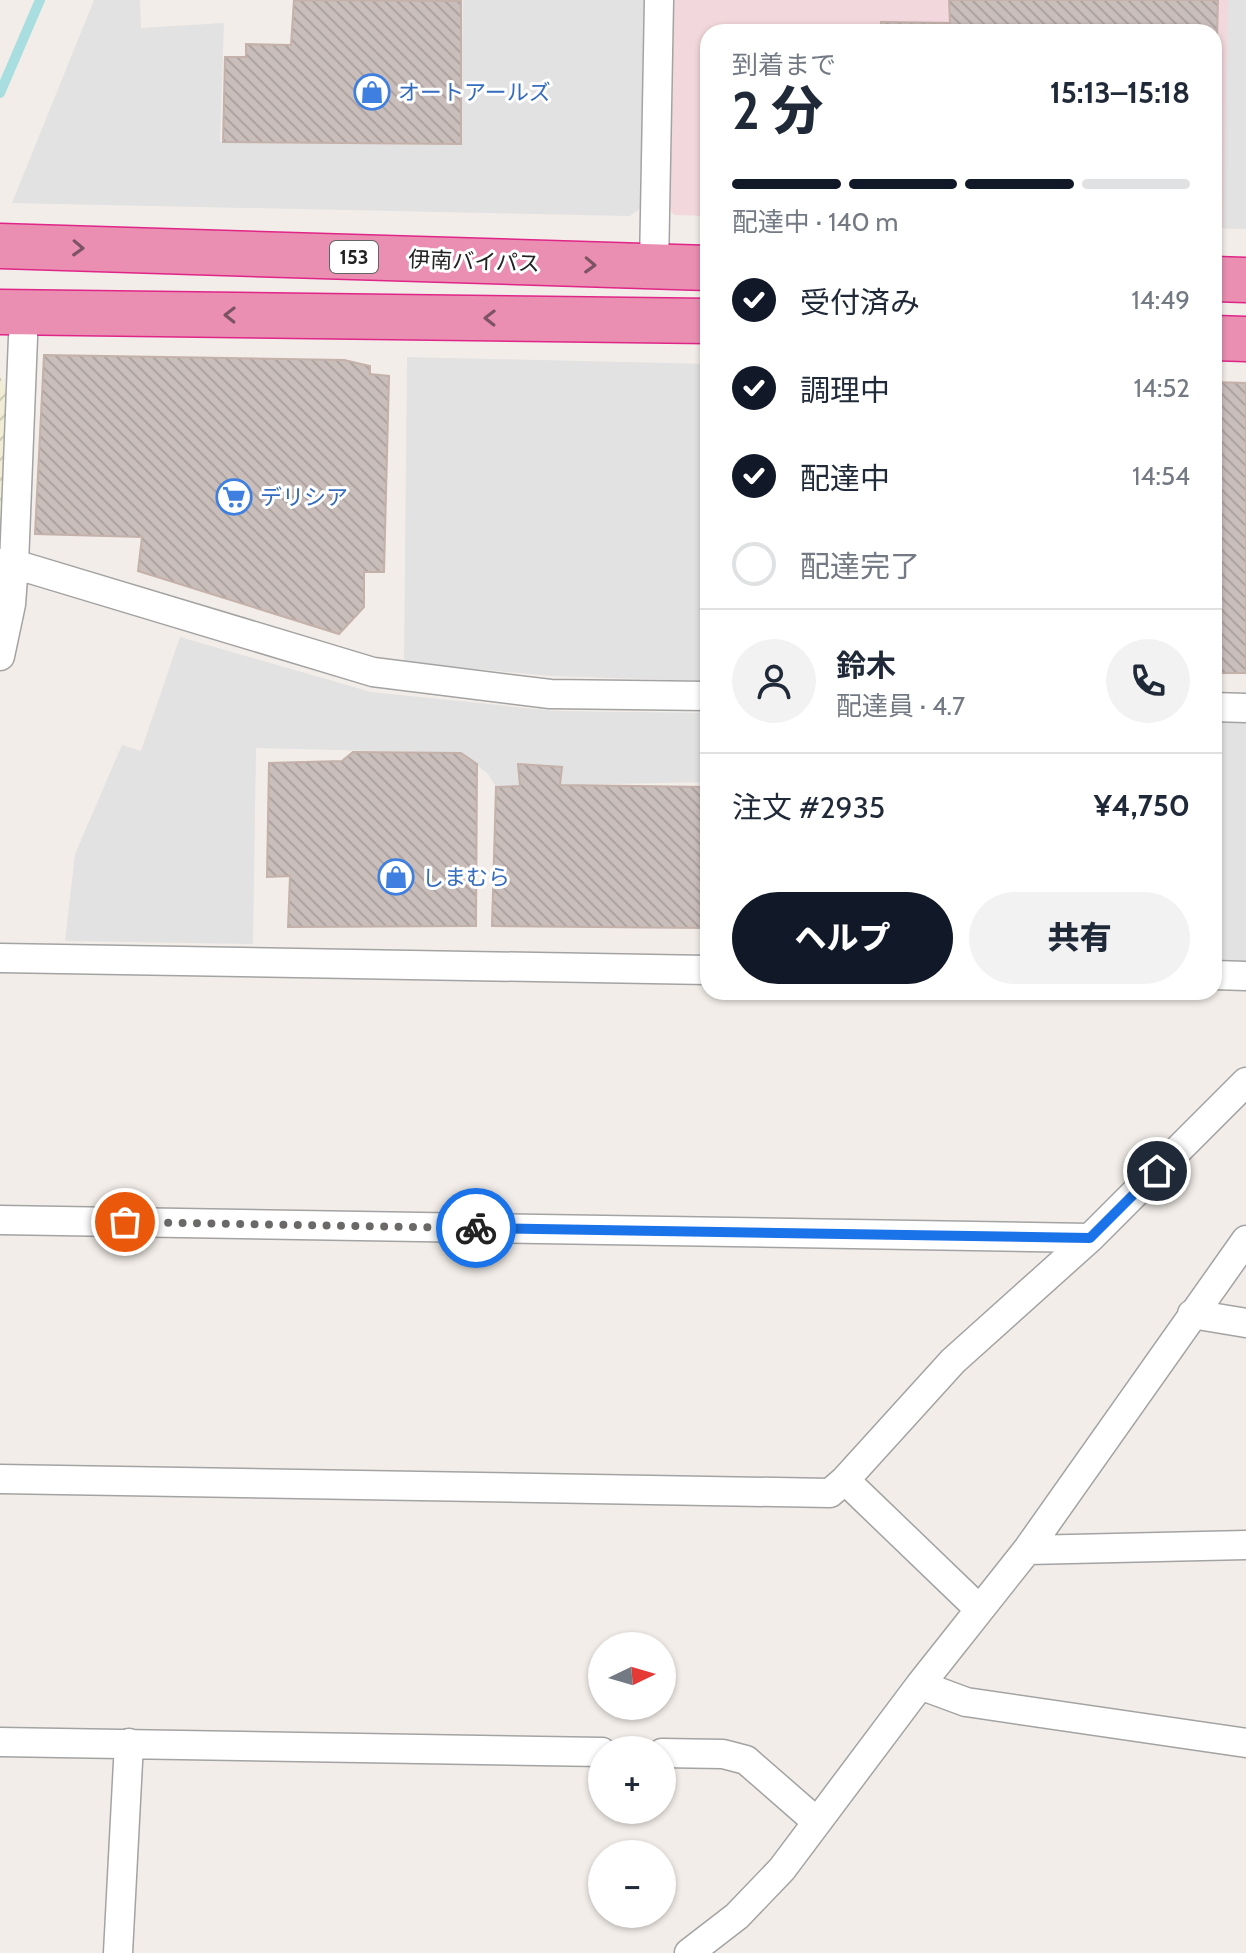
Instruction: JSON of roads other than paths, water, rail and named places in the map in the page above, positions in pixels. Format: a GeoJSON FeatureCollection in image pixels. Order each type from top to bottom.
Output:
{"type":"FeatureCollection","features":[{"type":"Feature","properties":{"kind":"highway","name":"伊南バイパス"},"geometry":{"type":"LineString","coordinates":[[0,246],[700,268]]}},
{"type":"Feature","properties":{"kind":"highway"},"geometry":{"type":"LineString","coordinates":[[1222,279],[1246,280]]}},
{"type":"Feature","properties":{"kind":"highway"},"geometry":{"type":"LineString","coordinates":[[12,312],[700,321]]}},
{"type":"Feature","properties":{"kind":"highway"},"geometry":{"type":"LineString","coordinates":[[1222,338],[1246,339]]}},
{"type":"Feature","properties":{"kind":"street"},"geometry":{"type":"LineString","coordinates":[[654,267],[659,0]]}},
{"type":"Feature","properties":{"kind":"street"},"geometry":{"type":"LineString","coordinates":[[0,656],[11,604],[7,564],[12,312]]}},
{"type":"Feature","properties":{"kind":"street"},"geometry":{"type":"LineString","coordinates":[[7,564],[373,672],[550,694],[700,696]]}},
{"type":"Feature","properties":{"kind":"street"},"geometry":{"type":"LineString","coordinates":[[1222,707],[1246,708]]}},
{"type":"Feature","properties":{"kind":"street"},"geometry":{"type":"LineString","coordinates":[[0,958],[700,970]]}},
{"type":"Feature","properties":{"kind":"street"},"geometry":{"type":"LineString","coordinates":[[1222,975],[1246,976]]}},
{"type":"Feature","properties":{"kind":"street"},"geometry":{"type":"LineString","coordinates":[[0,1479],[830,1493],[953,1361],[1090,1238],[1246,1082]]}},
{"type":"Feature","properties":{"kind":"street"},"geometry":{"type":"LineString","coordinates":[[0,1220],[1090,1238]]}},
{"type":"Feature","properties":{"kind":"street"},"geometry":{"type":"LineString","coordinates":[[689,1953],[737,1916],[782,1869],[920,1685],[1027,1550],[1246,1240]]}},
{"type":"Feature","properties":{"kind":"street"},"geometry":{"type":"LineString","coordinates":[[1192,1314],[1246,1323]]}},
{"type":"Feature","properties":{"kind":"street"},"geometry":{"type":"LineString","coordinates":[[845,1480],[979,1609]]}},
{"type":"Feature","properties":{"kind":"street"},"geometry":{"type":"LineString","coordinates":[[1027,1550],[1246,1545]]}},
{"type":"Feature","properties":{"kind":"street"},"geometry":{"type":"LineString","coordinates":[[920,1685],[966,1702],[1246,1743]]}},
{"type":"Feature","properties":{"kind":"street"},"geometry":{"type":"LineString","coordinates":[[0,1742],[588,1752]]}},
{"type":"Feature","properties":{"kind":"street"},"geometry":{"type":"LineString","coordinates":[[118,1953],[129,1743]]}},
{"type":"Feature","properties":{"kind":"street"},"geometry":{"type":"LineString","coordinates":[[676,1753],[723,1754],[746,1760],[817,1822]]}},
{"type":"Feature","properties":{"kind":"waterway"},"geometry":{"type":"LineString","coordinates":[[0,93],[40,0]]}},
{"type":"Feature","properties":{"kind":"place","name":"オートアールズ"},"geometry":{"type":"Point","coordinates":[372,92]}},
{"type":"Feature","properties":{"kind":"place","name":"デリシア"},"geometry":{"type":"Point","coordinates":[234,497]}},
{"type":"Feature","properties":{"kind":"place","name":"しまむら"},"geometry":{"type":"Point","coordinates":[396,877]}}]}
